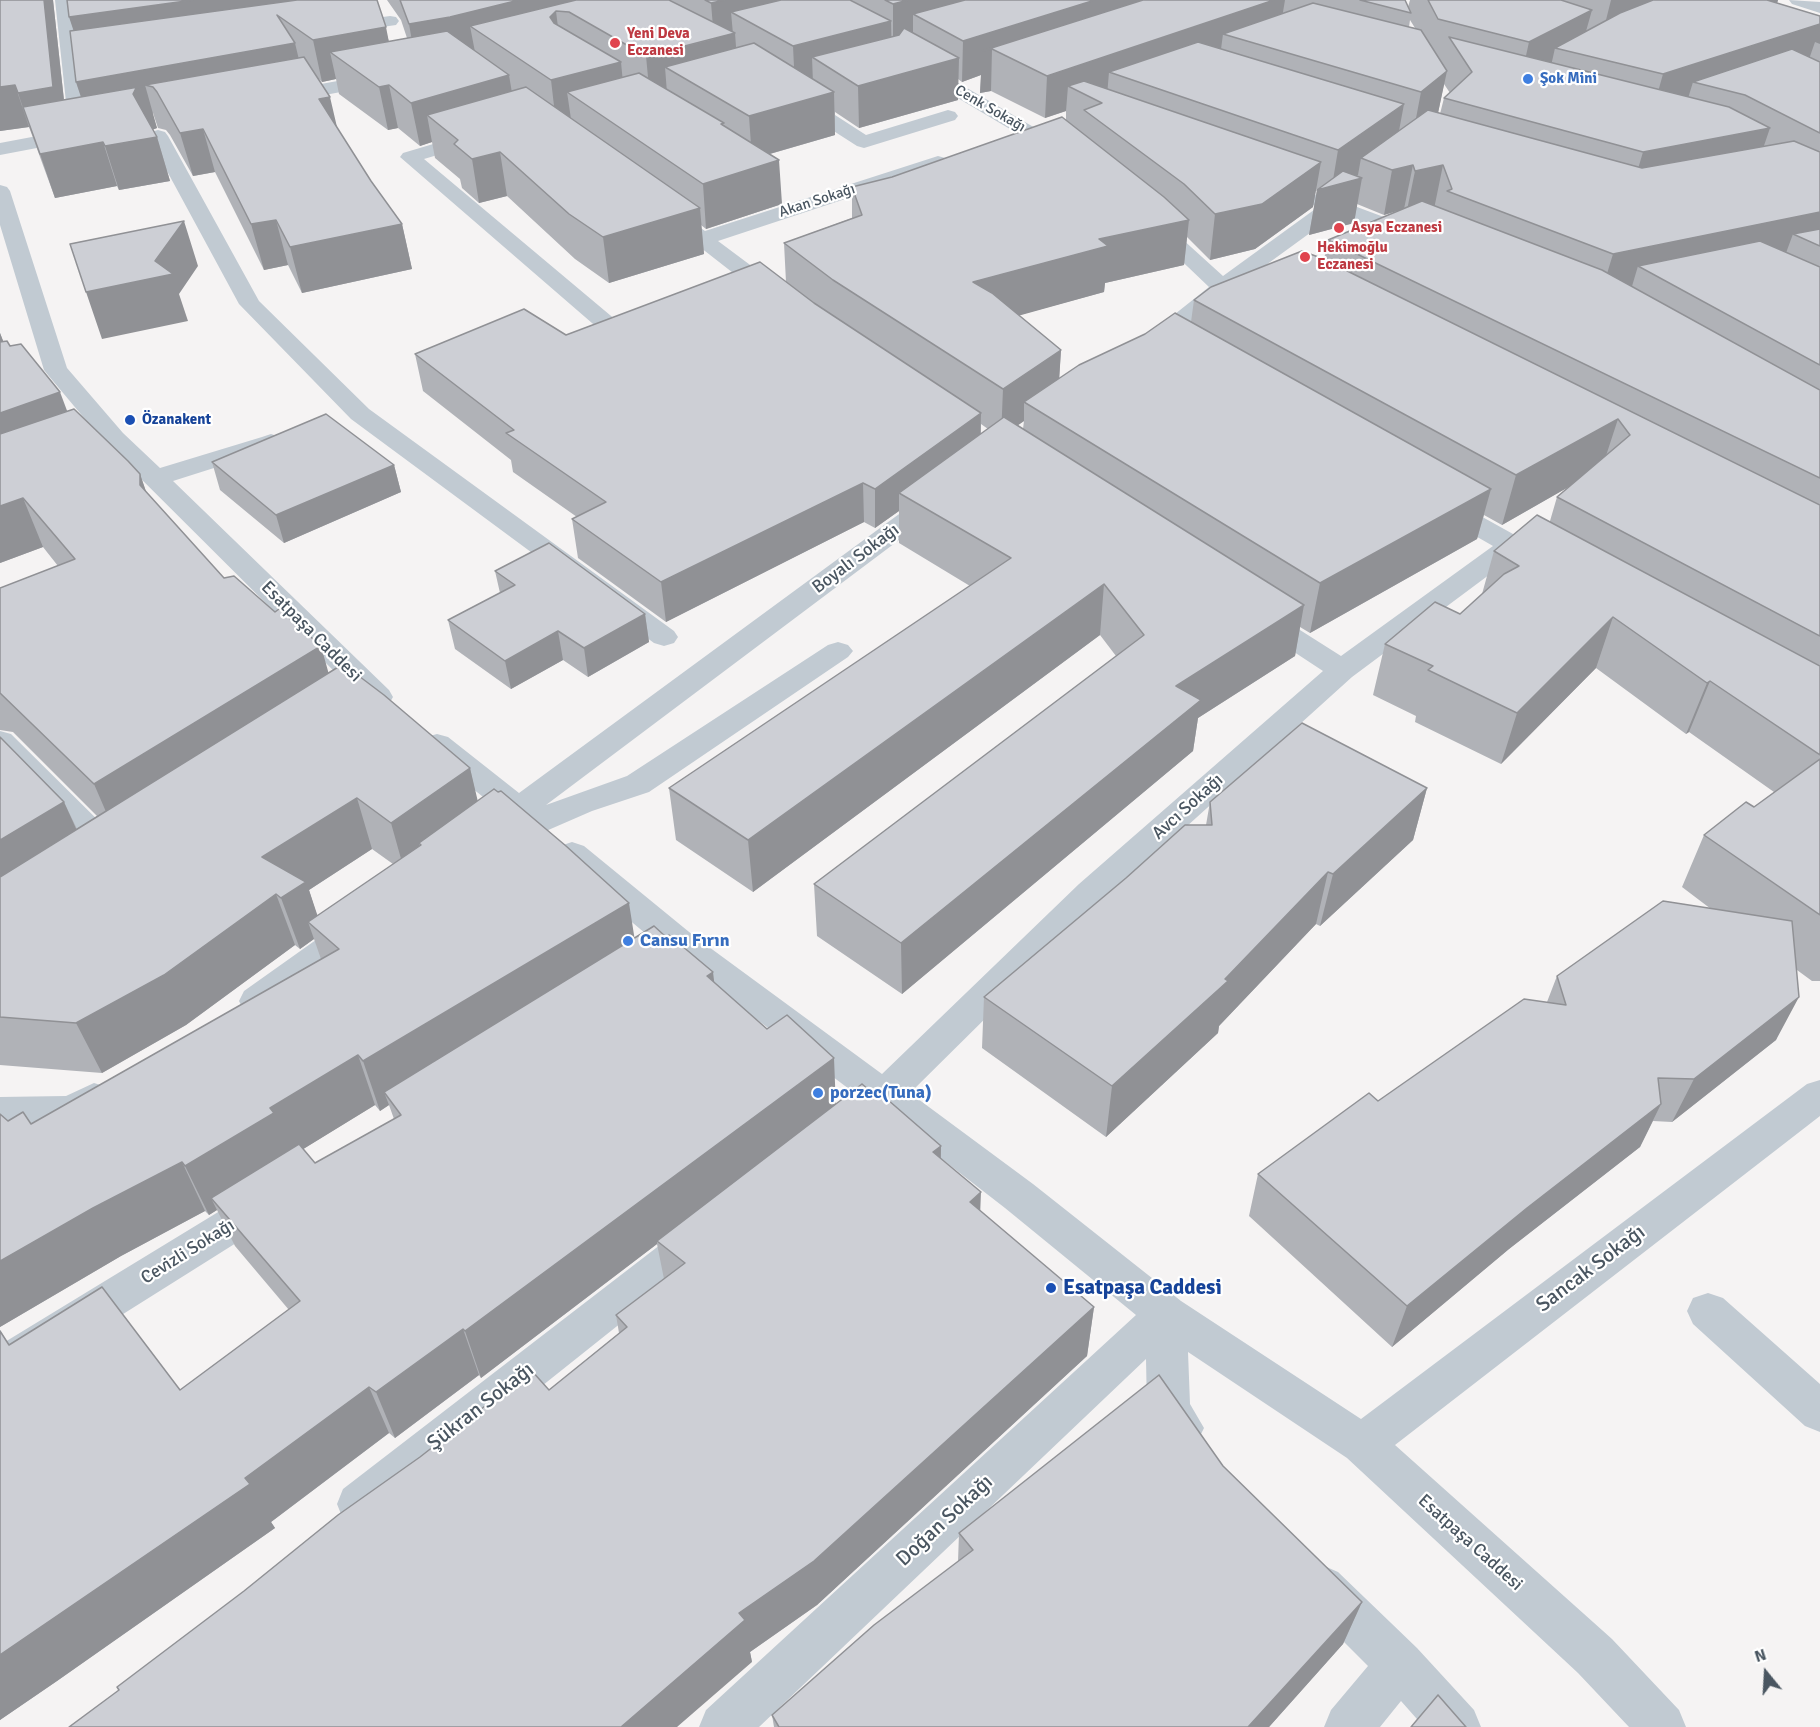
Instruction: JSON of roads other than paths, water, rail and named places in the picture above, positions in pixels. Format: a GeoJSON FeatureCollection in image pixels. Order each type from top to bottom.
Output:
{"type":"FeatureCollection","features":[{"type":"Feature","properties":{"kind":"street"},"geometry":{"type":"LineString","coordinates":[[79,134],[77,65],[65,9],[201,0]]}},
{"type":"Feature","properties":{"kind":"street"},"geometry":{"type":"LineString","coordinates":[[1798,0],[1820,8]]}},
{"type":"Feature","properties":{"kind":"street"},"geometry":{"type":"LineString","coordinates":[[319,31],[386,14],[397,42]]}},
{"type":"Feature","properties":{"kind":"street","name":"Cenk Sokağı"},"geometry":{"type":"LineString","coordinates":[[901,58],[1060,149],[1078,164]]}},
{"type":"Feature","properties":{"kind":"street"},"geometry":{"type":"LineString","coordinates":[[268,100],[396,76]]}},
{"type":"Feature","properties":{"kind":"street"},"geometry":{"type":"LineString","coordinates":[[959,91],[982,84]]}},
{"type":"Feature","properties":{"kind":"street"},"geometry":{"type":"LineString","coordinates":[[815,90],[788,94],[864,142],[948,116]]}},
{"type":"Feature","properties":{"kind":"street"},"geometry":{"type":"LineString","coordinates":[[1008,139],[1051,125]]}},
{"type":"Feature","properties":{"kind":"street"},"geometry":{"type":"LineString","coordinates":[[157,126],[250,304],[349,418],[664,637]]}},
{"type":"Feature","properties":{"kind":"street"},"geometry":{"type":"LineString","coordinates":[[0,149],[103,130]]}},
{"type":"Feature","properties":{"kind":"street"},"geometry":{"type":"LineString","coordinates":[[496,132],[410,157],[615,331]]}},
{"type":"Feature","properties":{"kind":"street","name":"Akan Sokağı"},"geometry":{"type":"LineString","coordinates":[[703,239],[951,158]]}},
{"type":"Feature","properties":{"kind":"street"},"geometry":{"type":"LineString","coordinates":[[1128,361],[1167,347],[1223,288],[1258,272],[1334,205],[1361,185]]}},
{"type":"Feature","properties":{"kind":"street","name":"Esatpaşa Caddesi"},"geometry":{"type":"LineString","coordinates":[[0,191],[7,239],[45,373],[104,442],[156,478],[360,697],[407,720],[527,817],[666,955],[885,1094],[1019,1196],[1166,1314],[1362,1444],[1595,1656],[1662,1727]]}},
{"type":"Feature","properties":{"kind":"street"},"geometry":{"type":"LineString","coordinates":[[1301,193],[1441,246]]}},
{"type":"Feature","properties":{"kind":"street"},"geometry":{"type":"LineString","coordinates":[[647,198],[797,311]]}},
{"type":"Feature","properties":{"kind":"street"},"geometry":{"type":"LineString","coordinates":[[1142,213],[1169,235],[1223,288]]}},
{"type":"Feature","properties":{"kind":"street"},"geometry":{"type":"LineString","coordinates":[[156,478],[292,435]]}},
{"type":"Feature","properties":{"kind":"street","name":"Boyalı Sokağı"},"geometry":{"type":"LineString","coordinates":[[527,817],[954,486]]}},
{"type":"Feature","properties":{"kind":"street"},"geometry":{"type":"LineString","coordinates":[[1421,492],[1553,568]]}},
{"type":"Feature","properties":{"kind":"street","name":"Avcı Sokağı"},"geometry":{"type":"LineString","coordinates":[[885,1094],[1091,893],[1341,669],[1512,545]]}},
{"type":"Feature","properties":{"kind":"street"},"geometry":{"type":"LineString","coordinates":[[1241,605],[1341,669]]}},
{"type":"Feature","properties":{"kind":"street"},"geometry":{"type":"LineString","coordinates":[[472,844],[527,817],[581,803],[638,784],[838,651]]}},
{"type":"Feature","properties":{"kind":"street"},"geometry":{"type":"LineString","coordinates":[[0,741],[123,849],[85,873]]}},
{"type":"Feature","properties":{"kind":"street"},"geometry":{"type":"LineString","coordinates":[[227,1022],[378,913]]}},
{"type":"Feature","properties":{"kind":"street"},"geometry":{"type":"LineString","coordinates":[[0,1112],[72,1111],[123,1081]]}},
{"type":"Feature","properties":{"kind":"street"},"geometry":{"type":"LineString","coordinates":[[838,1130],[885,1094]]}},
{"type":"Feature","properties":{"kind":"street","name":"Sancak Sokağı"},"geometry":{"type":"LineString","coordinates":[[1362,1444],[1820,1095]]}},
{"type":"Feature","properties":{"kind":"street","name":"Cevizli Sokağı"},"geometry":{"type":"LineString","coordinates":[[0,1368],[295,1185]]}},
{"type":"Feature","properties":{"kind":"street","name":"Şükran Sokağı"},"geometry":{"type":"LineString","coordinates":[[328,1528],[446,1433],[726,1216]]}},
{"type":"Feature","properties":{"kind":"street"},"geometry":{"type":"LineString","coordinates":[[1708,1311],[1820,1412]]}},
{"type":"Feature","properties":{"kind":"street"},"geometry":{"type":"LineString","coordinates":[[1166,1314],[1169,1408],[1202,1457]]}},
{"type":"Feature","properties":{"kind":"street","name":"Doğan Sokağı"},"geometry":{"type":"LineString","coordinates":[[723,1727],[1166,1314]]}},
{"type":"Feature","properties":{"kind":"street"},"geometry":{"type":"LineString","coordinates":[[1294,1560],[1400,1665],[1457,1727]]}},
{"type":"Feature","properties":{"kind":"street"},"geometry":{"type":"LineString","coordinates":[[1348,1727],[1400,1665]]}},
{"type":"Feature","properties":{"kind":"place","name":"Yeni Deva Eczanesi"},"geometry":{"type":"Point","coordinates":[615,43]}},
{"type":"Feature","properties":{"kind":"place","name":"Şok Mini"},"geometry":{"type":"Point","coordinates":[1528,79]}},
{"type":"Feature","properties":{"kind":"place","name":"Asya Eczanesi"},"geometry":{"type":"Point","coordinates":[1339,228]}},
{"type":"Feature","properties":{"kind":"place","name":"Hekimoğlu Eczanesi"},"geometry":{"type":"Point","coordinates":[1305,257]}},
{"type":"Feature","properties":{"kind":"place","name":"Özanakent"},"geometry":{"type":"Point","coordinates":[130,420]}},
{"type":"Feature","properties":{"kind":"place","name":"Cansu Fırın"},"geometry":{"type":"Point","coordinates":[628,941]}},
{"type":"Feature","properties":{"kind":"place","name":"porzec(Tuna)"},"geometry":{"type":"Point","coordinates":[818,1093]}},
{"type":"Feature","properties":{"kind":"place","name":"Esatpaşa Caddesi"},"geometry":{"type":"Point","coordinates":[1051,1288]}}]}
